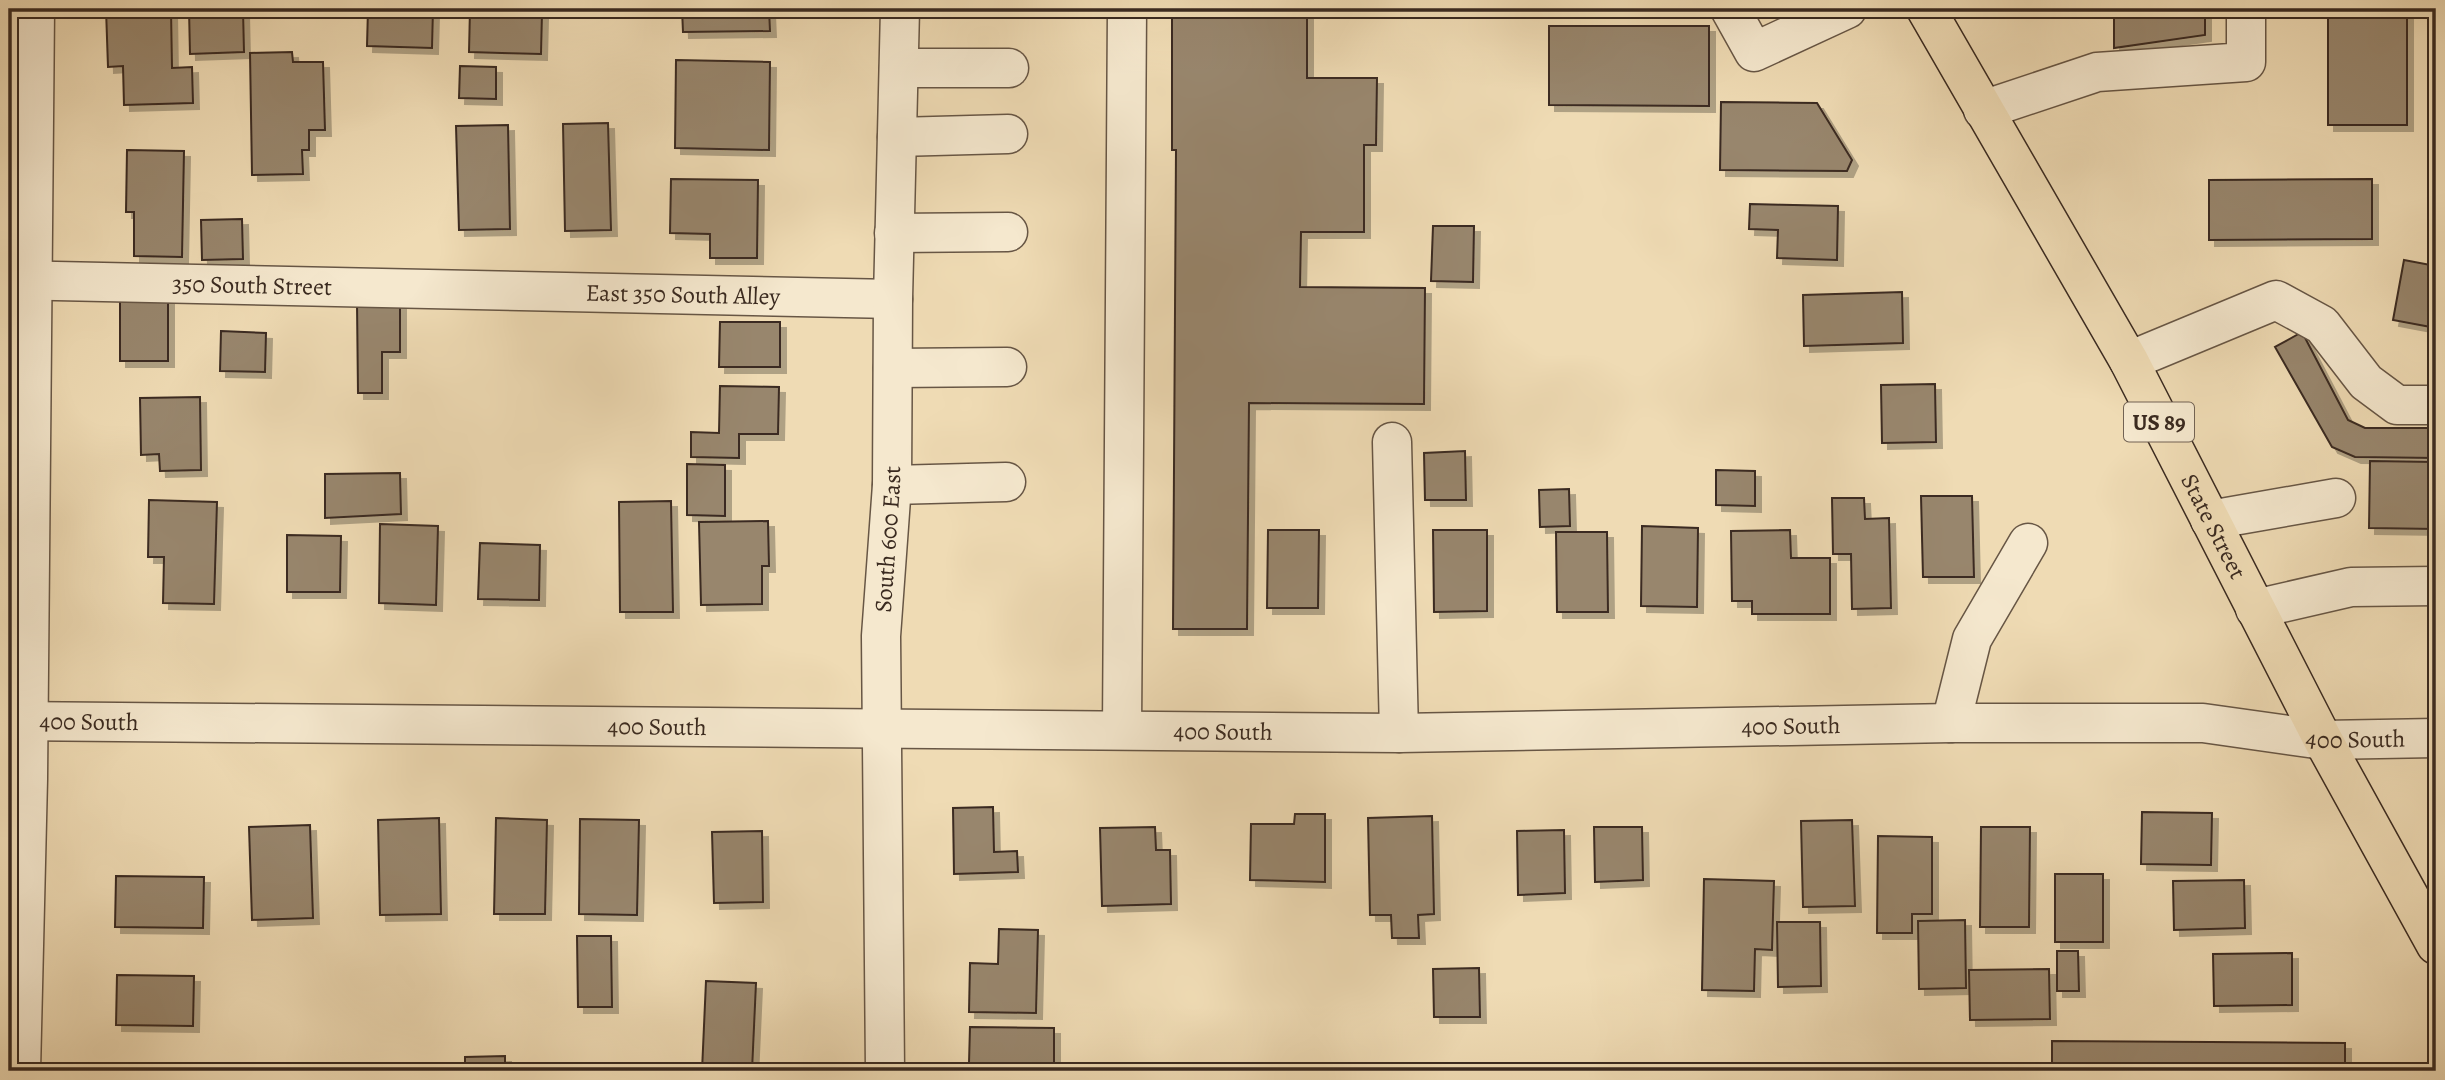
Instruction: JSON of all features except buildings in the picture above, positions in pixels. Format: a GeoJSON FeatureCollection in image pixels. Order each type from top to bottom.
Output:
{"type":"FeatureCollection","features":[{"type":"Feature","properties":{"kind":"main road","name":"US 89"},"geometry":{"type":"LineString","coordinates":[[1926,9],[1983,110]]}},
{"type":"Feature","properties":{"kind":"main road","name":"State Street"},"geometry":{"type":"LineString","coordinates":[[1983,110],[2129,361],[2323,740],[2436,945]]}},
{"type":"Feature","properties":{"kind":"street"},"geometry":{"type":"LineString","coordinates":[[21,1071],[19,279],[35,9]]}},
{"type":"Feature","properties":{"kind":"street","name":"South 600 East"},"geometry":{"type":"LineString","coordinates":[[885,1071],[881,636],[892,485],[894,233],[901,9]]}},
{"type":"Feature","properties":{"kind":"street"},"geometry":{"type":"LineString","coordinates":[[1122,730],[1127,9]]}},
{"type":"Feature","properties":{"kind":"street"},"geometry":{"type":"LineString","coordinates":[[1730,9],[1754,52],[1847,9]]}},
{"type":"Feature","properties":{"kind":"street"},"geometry":{"type":"LineString","coordinates":[[1983,110],[2097,72],[2245,62],[2246,9]]}},
{"type":"Feature","properties":{"kind":"street"},"geometry":{"type":"LineString","coordinates":[[899,68],[1009,68]]}},
{"type":"Feature","properties":{"kind":"street"},"geometry":{"type":"LineString","coordinates":[[897,137],[1008,134]]}},
{"type":"Feature","properties":{"kind":"street"},"geometry":{"type":"LineString","coordinates":[[894,233],[1008,232]]}},
{"type":"Feature","properties":{"kind":"street","name":"350 South Street"},"geometry":{"type":"LineString","coordinates":[[19,279],[473,290]]}},
{"type":"Feature","properties":{"kind":"street","name":"East 350 South Alley"},"geometry":{"type":"LineString","coordinates":[[473,290],[893,299]]}},
{"type":"Feature","properties":{"kind":"street"},"geometry":{"type":"LineString","coordinates":[[2129,361],[2277,300],[2322,325],[2366,382],[2397,405],[2436,405]]}},
{"type":"Feature","properties":{"kind":"street"},"geometry":{"type":"LineString","coordinates":[[893,368],[1007,367]]}},
{"type":"Feature","properties":{"kind":"street"},"geometry":{"type":"LineString","coordinates":[[1392,442],[1399,733]]}},
{"type":"Feature","properties":{"kind":"street"},"geometry":{"type":"LineString","coordinates":[[892,485],[1006,482]]}},
{"type":"Feature","properties":{"kind":"street"},"geometry":{"type":"LineString","coordinates":[[2210,520],[2336,498]]}},
{"type":"Feature","properties":{"kind":"street"},"geometry":{"type":"LineString","coordinates":[[1951,723],[1972,639],[2028,543]]}},
{"type":"Feature","properties":{"kind":"street"},"geometry":{"type":"LineString","coordinates":[[2255,609],[2351,587],[2436,586]]}},
{"type":"Feature","properties":{"kind":"street","name":"400 South"},"geometry":{"type":"LineString","coordinates":[[19,721],[1399,733],[1951,723],[2203,723],[2323,740],[2436,738]]}}]}
